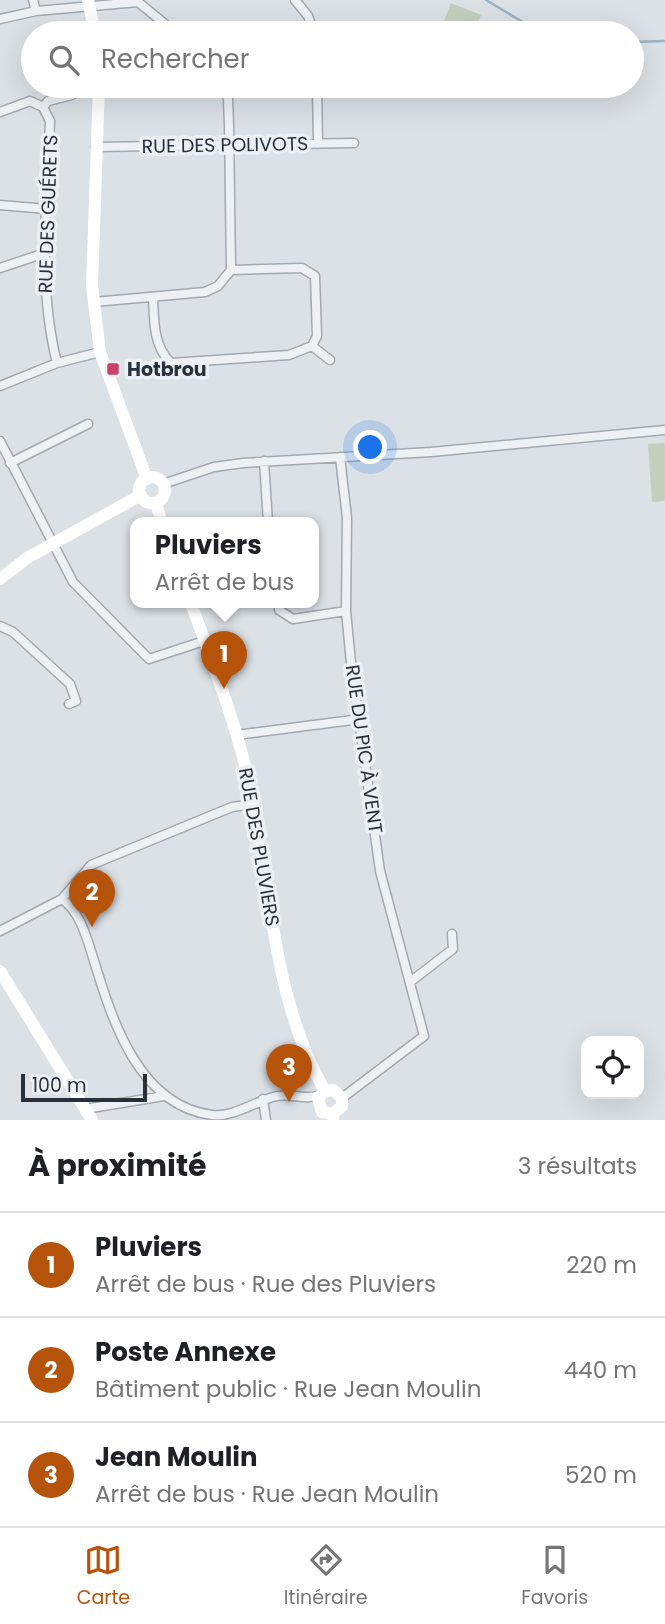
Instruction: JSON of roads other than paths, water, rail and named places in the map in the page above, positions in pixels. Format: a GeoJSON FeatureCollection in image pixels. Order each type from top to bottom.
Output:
{"type":"FeatureCollection","features":[{"type":"Feature","properties":{"kind":"street"},"geometry":{"type":"LineString","coordinates":[[33,0],[36,11]]}},
{"type":"Feature","properties":{"kind":"street"},"geometry":{"type":"LineString","coordinates":[[295,0],[310,21]]}},
{"type":"Feature","properties":{"kind":"street"},"geometry":{"type":"LineString","coordinates":[[0,19],[89,3],[138,1],[162,21]]}},
{"type":"Feature","properties":{"kind":"street"},"geometry":{"type":"LineString","coordinates":[[89,3],[93,21]]}},
{"type":"Feature","properties":{"kind":"street","name":"RUE DES GUÉRETS"},"geometry":{"type":"LineString","coordinates":[[43,107],[48,101],[60,98]]}},
{"type":"Feature","properties":{"kind":"street"},"geometry":{"type":"LineString","coordinates":[[98,98],[94,302],[100,352],[147,479]]}},
{"type":"Feature","properties":{"kind":"street"},"geometry":{"type":"LineString","coordinates":[[94,302],[205,292],[218,286],[231,270],[228,98]]}},
{"type":"Feature","properties":{"kind":"street"},"geometry":{"type":"LineString","coordinates":[[317,98],[318,144]]}},
{"type":"Feature","properties":{"kind":"street","name":"RUE DES GUÉRETS"},"geometry":{"type":"LineString","coordinates":[[0,112],[30,102],[43,107],[50,121],[45,253],[47,321],[57,363]]}},
{"type":"Feature","properties":{"kind":"street","name":"RUE DES POLIVOTS"},"geometry":{"type":"LineString","coordinates":[[96,147],[354,143]]}},
{"type":"Feature","properties":{"kind":"street"},"geometry":{"type":"LineString","coordinates":[[0,205],[47,209]]}},
{"type":"Feature","properties":{"kind":"street"},"geometry":{"type":"LineString","coordinates":[[0,268],[45,253]]}},
{"type":"Feature","properties":{"kind":"street"},"geometry":{"type":"LineString","coordinates":[[153,297],[156,335],[162,355],[171,363],[289,355],[312,346],[317,336],[315,276],[302,268],[231,270]]}},
{"type":"Feature","properties":{"kind":"street"},"geometry":{"type":"LineString","coordinates":[[312,346],[330,360]]}},
{"type":"Feature","properties":{"kind":"street"},"geometry":{"type":"LineString","coordinates":[[0,386],[57,363],[100,352]]}},
{"type":"Feature","properties":{"kind":"street"},"geometry":{"type":"LineString","coordinates":[[10,463],[88,424]]}},
{"type":"Feature","properties":{"kind":"street"},"geometry":{"type":"LineString","coordinates":[[163,484],[214,467],[264,461],[388,454],[665,429]]}},
{"type":"Feature","properties":{"kind":"street"},"geometry":{"type":"LineString","coordinates":[[0,441],[73,582],[149,659],[204,641]]}},
{"type":"Feature","properties":{"kind":"street","name":"RUE DU PIC À VENT"},"geometry":{"type":"LineString","coordinates":[[340,457],[347,518],[346,611],[380,872],[424,1036],[342,1098]]}},
{"type":"Feature","properties":{"kind":"street"},"geometry":{"type":"LineString","coordinates":[[264,461],[268,517]]}},
{"type":"Feature","properties":{"kind":"street"},"geometry":{"type":"LineString","coordinates":[[156,478],[163,484],[164,495],[156,503],[147,502],[141,495],[141,484],[147,479],[156,478]]}},
{"type":"Feature","properties":{"kind":"street"},"geometry":{"type":"LineString","coordinates":[[0,579],[27,558],[141,495]]}},
{"type":"Feature","properties":{"kind":"street"},"geometry":{"type":"LineString","coordinates":[[156,503],[160,517]]}},
{"type":"Feature","properties":{"kind":"street","name":"RUE DES PLUVIERS"},"geometry":{"type":"LineString","coordinates":[[193,608],[236,735],[253,804],[280,965],[311,1066],[323,1093]]}},
{"type":"Feature","properties":{"kind":"street"},"geometry":{"type":"LineString","coordinates":[[279,608],[293,619],[346,611]]}},
{"type":"Feature","properties":{"kind":"street"},"geometry":{"type":"LineString","coordinates":[[0,626],[13,632],[70,684],[76,701],[69,704]]}},
{"type":"Feature","properties":{"kind":"street"},"geometry":{"type":"LineString","coordinates":[[236,735],[360,719]]}},
{"type":"Feature","properties":{"kind":"street"},"geometry":{"type":"LineString","coordinates":[[0,931],[62,899],[91,864],[132,845],[232,807],[253,804]]}},
{"type":"Feature","properties":{"kind":"street"},"geometry":{"type":"LineString","coordinates":[[62,899],[68,903],[83,930],[117,1027],[155,1088],[164,1096],[213,1115],[278,1095],[312,1098],[323,1093],[333,1090],[342,1098],[342,1106],[333,1117],[319,1110],[323,1093]]}},
{"type":"Feature","properties":{"kind":"street"},"geometry":{"type":"LineString","coordinates":[[410,982],[453,948],[452,934]]}},
{"type":"Feature","properties":{"kind":"street"},"geometry":{"type":"LineString","coordinates":[[0,971],[89,1114],[164,1096]]}},
{"type":"Feature","properties":{"kind":"street"},"geometry":{"type":"LineString","coordinates":[[263,1099],[266,1120]]}},
{"type":"Feature","properties":{"kind":"waterway"},"geometry":{"type":"LineString","coordinates":[[486,0],[521,21]]}},
{"type":"Feature","properties":{"kind":"waterway"},"geometry":{"type":"LineString","coordinates":[[644,42],[665,41]]}},
{"type":"Feature","properties":{"kind":"place","name":"Hotbrou"},"geometry":{"type":"Point","coordinates":[113,369]}},
{"type":"Feature","properties":{"kind":"place","name":"Pluviers"},"geometry":{"type":"Point","coordinates":[224,689]}},
{"type":"Feature","properties":{"kind":"place","name":"Poste Annexe"},"geometry":{"type":"Point","coordinates":[92,927]}},
{"type":"Feature","properties":{"kind":"place","name":"Jean Moulin"},"geometry":{"type":"Point","coordinates":[289,1102]}}]}
